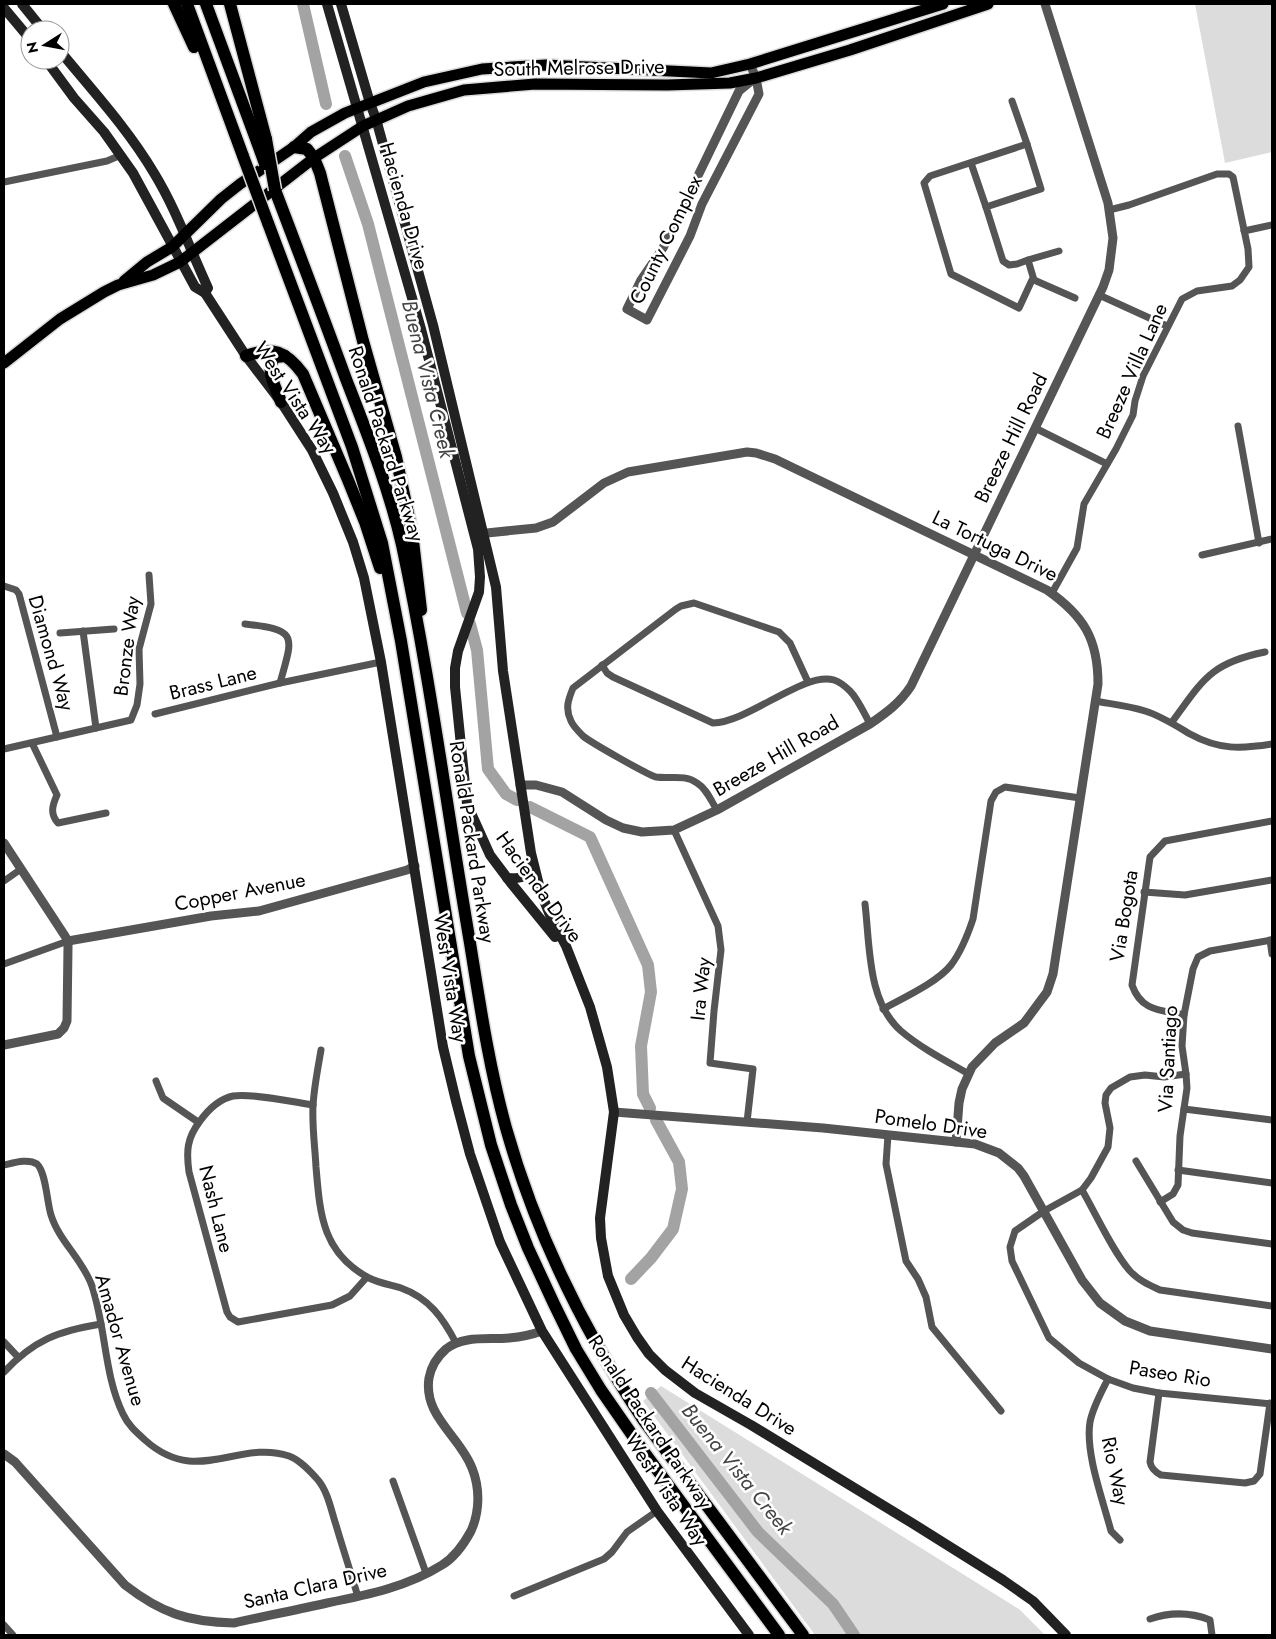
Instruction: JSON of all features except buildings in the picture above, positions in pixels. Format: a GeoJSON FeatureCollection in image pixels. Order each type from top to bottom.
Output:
{"type":"FeatureCollection","features":[{"type":"Feature","properties":{"kind":"highway"},"geometry":{"type":"LineString","coordinates":[[174,4],[228,116]]}},
{"type":"Feature","properties":{"kind":"highway","name":"Ronald Packard Parkway"},"geometry":{"type":"LineString","coordinates":[[187,4],[352,447],[382,543],[398,623],[469,1056],[491,1145],[511,1205],[531,1255],[576,1349],[639,1445],[779,1635]]}},
{"type":"Feature","properties":{"kind":"highway"},"geometry":{"type":"LineString","coordinates":[[206,4],[262,140]]}},
{"type":"Feature","properties":{"kind":"highway"},"geometry":{"type":"LineString","coordinates":[[230,4],[262,140]]}},
{"type":"Feature","properties":{"kind":"highway","name":"Ronald Packard Parkway"},"geometry":{"type":"LineString","coordinates":[[262,140],[275,190],[360,415],[389,499],[408,576],[421,648],[489,1054],[506,1129],[536,1217],[580,1316],[621,1386],[644,1421],[803,1635]]}},
{"type":"Feature","properties":{"kind":"highway"},"geometry":{"type":"LineString","coordinates":[[294,147],[307,149],[314,158],[320,173],[363,341],[396,457],[412,532],[421,603],[421,648]]}},
{"type":"Feature","properties":{"kind":"highway"},"geometry":{"type":"LineString","coordinates":[[246,356],[268,350],[276,352],[294,361],[303,374],[311,389],[365,522],[398,623]]}},
{"type":"Feature","properties":{"kind":"highway"},"geometry":{"type":"LineString","coordinates":[[281,402],[270,370],[270,364],[276,357],[286,356]]}},
{"type":"Feature","properties":{"kind":"main road"},"geometry":{"type":"LineString","coordinates":[[22,4],[35,20]]}},
{"type":"Feature","properties":{"kind":"main road","name":"Hacienda Drive"},"geometry":{"type":"LineString","coordinates":[[327,4],[478,534],[496,588],[504,671],[533,863],[546,906],[566,946],[590,1007],[607,1066],[614,1112],[600,1218],[601,1238],[608,1276],[615,1295],[628,1322],[649,1354],[665,1370],[695,1393],[751,1425],[1004,1580],[1033,1601],[1066,1635]]}},
{"type":"Feature","properties":{"kind":"main road","name":"Hacienda Drive"},"geometry":{"type":"LineString","coordinates":[[341,4],[376,120],[433,325],[478,534],[480,577],[478,592],[458,651],[455,668],[455,687],[467,804],[490,855],[551,931],[577,976]]}},
{"type":"Feature","properties":{"kind":"main road","name":"South Melrose Drive"},"geometry":{"type":"LineString","coordinates":[[118,285],[147,262],[172,247],[221,199],[294,147],[311,132],[345,113],[424,82],[482,69],[546,65],[710,72],[750,64],[943,4]]}},
{"type":"Feature","properties":{"kind":"main road","name":"South Melrose Drive"},"geometry":{"type":"LineString","coordinates":[[118,285],[153,275],[180,262],[314,158],[362,126],[434,97],[464,90],[546,83],[690,85],[730,83],[756,78],[850,50],[988,4]]}},
{"type":"Feature","properties":{"kind":"main road"},"geometry":{"type":"LineString","coordinates":[[4,8],[20,27]]}},
{"type":"Feature","properties":{"kind":"main road","name":"West Vista Way"},"geometry":{"type":"LineString","coordinates":[[70,63],[138,148],[155,174],[185,234],[208,288],[205,293]]}},
{"type":"Feature","properties":{"kind":"main road","name":"West Vista Way"},"geometry":{"type":"LineString","coordinates":[[54,70],[121,155],[145,194],[195,287],[205,293],[246,356],[281,402],[312,450],[333,492],[354,542],[364,578],[381,662],[443,1047],[470,1154],[500,1242],[542,1331],[657,1511],[749,1635]]}},
{"type":"Feature","properties":{"kind":"main road"},"geometry":{"type":"LineString","coordinates":[[4,363],[60,319],[118,285]]}},
{"type":"Feature","properties":{"kind":"main road"},"geometry":{"type":"LineString","coordinates":[[507,878],[515,879],[526,876],[533,863]]}},
{"type":"Feature","properties":{"kind":"street","name":"Breeze Hill Road"},"geometry":{"type":"LineString","coordinates":[[520,785],[536,785],[562,792],[623,828],[642,832],[674,830],[717,810],[870,724],[902,699],[911,686],[1109,270],[1113,238],[1106,197],[1045,4]]}},
{"type":"Feature","properties":{"kind":"street","name":"County Complex"},"geometry":{"type":"LineString","coordinates":[[750,64],[756,78],[759,94],[702,204],[690,236],[647,320],[627,309],[641,280],[663,248],[739,91],[756,78]]}},
{"type":"Feature","properties":{"kind":"street"},"geometry":{"type":"LineString","coordinates":[[986,207],[1041,189],[1012,101]]}},
{"type":"Feature","properties":{"kind":"street"},"geometry":{"type":"LineString","coordinates":[[1027,144],[930,176],[924,183],[951,274],[1019,308],[1032,280],[1034,280]]}},
{"type":"Feature","properties":{"kind":"street"},"geometry":{"type":"LineString","coordinates":[[4,182],[107,161],[121,155]]}},
{"type":"Feature","properties":{"kind":"street"},"geometry":{"type":"LineString","coordinates":[[971,163],[1003,261],[1009,265],[1059,251]]}},
{"type":"Feature","properties":{"kind":"street","name":"Breeze Villa Lane"},"geometry":{"type":"LineString","coordinates":[[1052,593],[1077,548],[1084,504],[1133,415],[1135,401],[1143,376],[1183,298],[1197,291],[1232,286],[1240,280],[1249,267],[1233,177],[1229,174],[1218,174],[1129,205],[1109,210]]}},
{"type":"Feature","properties":{"kind":"street"},"geometry":{"type":"LineString","coordinates":[[1244,231],[1272,225]]}},
{"type":"Feature","properties":{"kind":"street"},"geometry":{"type":"LineString","coordinates":[[1028,260],[1034,280],[1075,298]]}},
{"type":"Feature","properties":{"kind":"street"},"geometry":{"type":"LineString","coordinates":[[1099,294],[1167,326]]}},
{"type":"Feature","properties":{"kind":"street"},"geometry":{"type":"LineString","coordinates":[[1238,426],[1259,543]]}},
{"type":"Feature","properties":{"kind":"street"},"geometry":{"type":"LineString","coordinates":[[1035,428],[1107,464]]}},
{"type":"Feature","properties":{"kind":"street","name":"La Tortuga Drive"},"geometry":{"type":"LineString","coordinates":[[478,534],[536,528],[553,522],[604,483],[628,472],[746,452],[756,453],[775,459],[1052,593],[1076,614],[1084,625],[1092,643],[1098,666],[1098,684],[1054,974],[1047,992],[1024,1022],[995,1043],[972,1067],[962,1089],[959,1102],[956,1142]]}},
{"type":"Feature","properties":{"kind":"street"},"geometry":{"type":"LineString","coordinates":[[1202,555],[1272,539]]}},
{"type":"Feature","properties":{"kind":"street","name":"Bronze Way"},"geometry":{"type":"LineString","coordinates":[[96,728],[131,720],[140,684],[140,649],[151,604],[148,575]]}},
{"type":"Feature","properties":{"kind":"street","name":"Diamond Way"},"geometry":{"type":"LineString","coordinates":[[4,586],[16,590],[18,594],[57,737]]}},
{"type":"Feature","properties":{"kind":"street"},"geometry":{"type":"LineString","coordinates":[[717,810],[707,792],[696,782],[679,777],[654,776],[584,737],[571,723],[568,710],[568,703],[573,688],[676,609],[694,603],[702,604],[778,632],[790,643],[808,682]]}},
{"type":"Feature","properties":{"kind":"street","name":"Brass Lane"},"geometry":{"type":"LineString","coordinates":[[245,624],[271,627],[288,636],[290,647],[280,683]]}},
{"type":"Feature","properties":{"kind":"street"},"geometry":{"type":"LineString","coordinates":[[60,633],[114,629]]}},
{"type":"Feature","properties":{"kind":"street"},"geometry":{"type":"LineString","coordinates":[[4,749],[96,728],[83,631]]}},
{"type":"Feature","properties":{"kind":"street"},"geometry":{"type":"LineString","coordinates":[[1172,722],[1202,681],[1214,671],[1226,663],[1244,656],[1265,652]]}},
{"type":"Feature","properties":{"kind":"street","name":"Brass Lane"},"geometry":{"type":"LineString","coordinates":[[155,714],[280,683],[381,662]]}},
{"type":"Feature","properties":{"kind":"street"},"geometry":{"type":"LineString","coordinates":[[602,665],[613,677],[713,724],[729,722],[808,682],[825,679],[834,680],[852,692],[870,724]]}},
{"type":"Feature","properties":{"kind":"street"},"geometry":{"type":"LineString","coordinates":[[1095,701],[1145,711],[1172,722],[1212,744],[1228,748],[1247,748],[1272,744]]}},
{"type":"Feature","properties":{"kind":"street"},"geometry":{"type":"LineString","coordinates":[[32,742],[57,795],[52,806],[52,812],[58,823],[106,813]]}},
{"type":"Feature","properties":{"kind":"street"},"geometry":{"type":"LineString","coordinates":[[883,1009],[930,982],[951,965],[969,933],[991,801],[996,792],[1005,787],[1080,798]]}},
{"type":"Feature","properties":{"kind":"street","name":"Via Bogota"},"geometry":{"type":"LineString","coordinates":[[1184,1016],[1142,1004],[1135,996],[1132,986],[1150,857],[1165,841],[1272,821]]}},
{"type":"Feature","properties":{"kind":"street","name":"Ira Way"},"geometry":{"type":"LineString","coordinates":[[674,830],[718,926],[722,950],[714,1010],[710,1063],[753,1068],[747,1122]]}},
{"type":"Feature","properties":{"kind":"street"},"geometry":{"type":"LineString","coordinates":[[4,843],[68,941],[67,1021],[64,1028],[58,1034],[4,1045]]}},
{"type":"Feature","properties":{"kind":"street","name":"Copper Avenue"},"geometry":{"type":"LineString","coordinates":[[68,941],[210,916],[259,911],[407,870],[414,866]]}},
{"type":"Feature","properties":{"kind":"street"},"geometry":{"type":"LineString","coordinates":[[4,881],[22,869]]}},
{"type":"Feature","properties":{"kind":"street"},"geometry":{"type":"LineString","coordinates":[[1144,892],[1186,895],[1272,880]]}},
{"type":"Feature","properties":{"kind":"street"},"geometry":{"type":"LineString","coordinates":[[865,904],[874,980],[883,1009],[899,1029],[914,1042],[969,1074]]}},
{"type":"Feature","properties":{"kind":"street"},"geometry":{"type":"LineString","coordinates":[[1271,940],[1272,954]]}},
{"type":"Feature","properties":{"kind":"street","name":"Via Santiago"},"geometry":{"type":"LineString","coordinates":[[1160,1202],[1174,1194],[1178,1185],[1180,1136],[1186,1074],[1182,1046],[1184,1016],[1193,969],[1198,957],[1210,951],[1271,940]]}},
{"type":"Feature","properties":{"kind":"street"},"geometry":{"type":"LineString","coordinates":[[4,964],[68,941]]}},
{"type":"Feature","properties":{"kind":"street"},"geometry":{"type":"LineString","coordinates":[[321,1050],[312,1121],[319,1208],[322,1222],[334,1248],[346,1261],[367,1277],[415,1293],[426,1301],[440,1315],[456,1343],[474,1339],[524,1336],[542,1331]]}},
{"type":"Feature","properties":{"kind":"street"},"geometry":{"type":"LineString","coordinates":[[1186,1074],[1164,1077],[1145,1075],[1130,1077],[1111,1088],[1106,1096],[1105,1104],[1110,1128],[1108,1147],[1082,1190],[1121,1259],[1131,1272],[1145,1283],[1160,1290],[1272,1306]]}},
{"type":"Feature","properties":{"kind":"street"},"geometry":{"type":"LineString","coordinates":[[156,1081],[163,1098],[198,1122],[210,1108],[221,1100],[233,1096],[313,1105]]}},
{"type":"Feature","properties":{"kind":"street"},"geometry":{"type":"LineString","coordinates":[[1184,1109],[1272,1120]]}},
{"type":"Feature","properties":{"kind":"street","name":"Pomelo Drive"},"geometry":{"type":"LineString","coordinates":[[614,1112],[747,1122],[975,1144],[999,1153],[1024,1176],[1082,1280],[1100,1303],[1125,1321],[1150,1331],[1272,1349]]}},
{"type":"Feature","properties":{"kind":"street","name":"Nash Lane"},"geometry":{"type":"LineString","coordinates":[[198,1122],[187,1148],[187,1160],[224,1304],[230,1317],[238,1322],[247,1321],[341,1302],[357,1290],[367,1277]]}},
{"type":"Feature","properties":{"kind":"street"},"geometry":{"type":"LineString","coordinates":[[888,1135],[886,1164],[906,1261],[918,1278],[926,1297],[932,1327],[1000,1411]]}},
{"type":"Feature","properties":{"kind":"street","name":"Amador Avenue"},"geometry":{"type":"LineString","coordinates":[[4,1165],[27,1161],[37,1164],[42,1172],[51,1216],[83,1267],[92,1286],[115,1397],[130,1426],[152,1446],[171,1456],[196,1462],[216,1461],[258,1453],[275,1453],[290,1456],[301,1463],[319,1481],[328,1498],[358,1597]]}},
{"type":"Feature","properties":{"kind":"street"},"geometry":{"type":"LineString","coordinates":[[1136,1161],[1173,1222],[1183,1230],[1192,1233],[1272,1244]]}},
{"type":"Feature","properties":{"kind":"street"},"geometry":{"type":"LineString","coordinates":[[1178,1170],[1272,1183]]}},
{"type":"Feature","properties":{"kind":"street","name":"Paseo Rio"},"geometry":{"type":"LineString","coordinates":[[1082,1190],[1044,1211],[1015,1231],[1010,1247],[1012,1261],[1049,1338],[1078,1363],[1108,1379],[1132,1388],[1159,1393],[1271,1404]]}},
{"type":"Feature","properties":{"kind":"street"},"geometry":{"type":"LineString","coordinates":[[4,1372],[18,1357],[44,1339],[74,1328],[101,1324]]}},
{"type":"Feature","properties":{"kind":"street"},"geometry":{"type":"LineString","coordinates":[[4,1342],[18,1357]]}},
{"type":"Feature","properties":{"kind":"street","name":"Santa Clara Drive"},"geometry":{"type":"LineString","coordinates":[[4,1454],[15,1462],[125,1585],[163,1610],[182,1617],[234,1623],[382,1592],[442,1565],[462,1546],[473,1526],[478,1504],[477,1487],[470,1463],[435,1413],[430,1400],[428,1386],[433,1366],[446,1349],[456,1343]]}},
{"type":"Feature","properties":{"kind":"street","name":"Rio Way"},"geometry":{"type":"LineString","coordinates":[[1108,1379],[1093,1410],[1089,1437],[1091,1453],[1112,1531],[1120,1540]]}},
{"type":"Feature","properties":{"kind":"street"},"geometry":{"type":"LineString","coordinates":[[1159,1393],[1150,1462],[1156,1473],[1161,1475],[1245,1482],[1254,1481],[1260,1474],[1271,1404]]}},
{"type":"Feature","properties":{"kind":"street"},"geometry":{"type":"LineString","coordinates":[[393,1481],[426,1573]]}},
{"type":"Feature","properties":{"kind":"street"},"geometry":{"type":"LineString","coordinates":[[514,1596],[604,1559],[612,1552],[627,1532],[657,1511]]}},
{"type":"Feature","properties":{"kind":"street"},"geometry":{"type":"LineString","coordinates":[[1150,1619],[1163,1614],[1195,1614],[1210,1620],[1212,1635]]}},
{"type":"Feature","properties":{"kind":"street"},"geometry":{"type":"LineString","coordinates":[[4,1625],[13,1635]]}},
{"type":"Feature","properties":{"kind":"shaded area"},"geometry":{"type":"Polygon","coordinates":[[[1195,4],[1272,4],[1272,152],[1225,163],[1195,4]]]}},
{"type":"Feature","properties":{"kind":"shaded area"},"geometry":{"type":"Polygon","coordinates":[[[661,1386],[1019,1609],[1045,1635],[815,1635],[643,1401],[661,1386]]]}},
{"type":"Feature","properties":{"kind":"waterway","name":"Buena Vista Creek"},"geometry":{"type":"LineString","coordinates":[[303,4],[326,104]]}},
{"type":"Feature","properties":{"kind":"waterway","name":"Buena Vista Creek"},"geometry":{"type":"LineString","coordinates":[[345,156],[368,224],[467,613]]}},
{"type":"Feature","properties":{"kind":"waterway","name":"Buena Vista Creek"},"geometry":{"type":"LineString","coordinates":[[470,624],[477,650],[488,769],[506,794],[517,800]]}},
{"type":"Feature","properties":{"kind":"waterway","name":"Buena Vista Creek"},"geometry":{"type":"LineString","coordinates":[[530,807],[590,837],[648,965],[651,992],[641,1046],[643,1094],[650,1108]]}},
{"type":"Feature","properties":{"kind":"waterway","name":"Buena Vista Creek"},"geometry":{"type":"LineString","coordinates":[[631,1279],[651,1258],[673,1229],[682,1189],[679,1162],[656,1120]]}},
{"type":"Feature","properties":{"kind":"waterway","name":"Buena Vista Creek"},"geometry":{"type":"LineString","coordinates":[[651,1393],[758,1532],[833,1604],[854,1635]]}}]}
